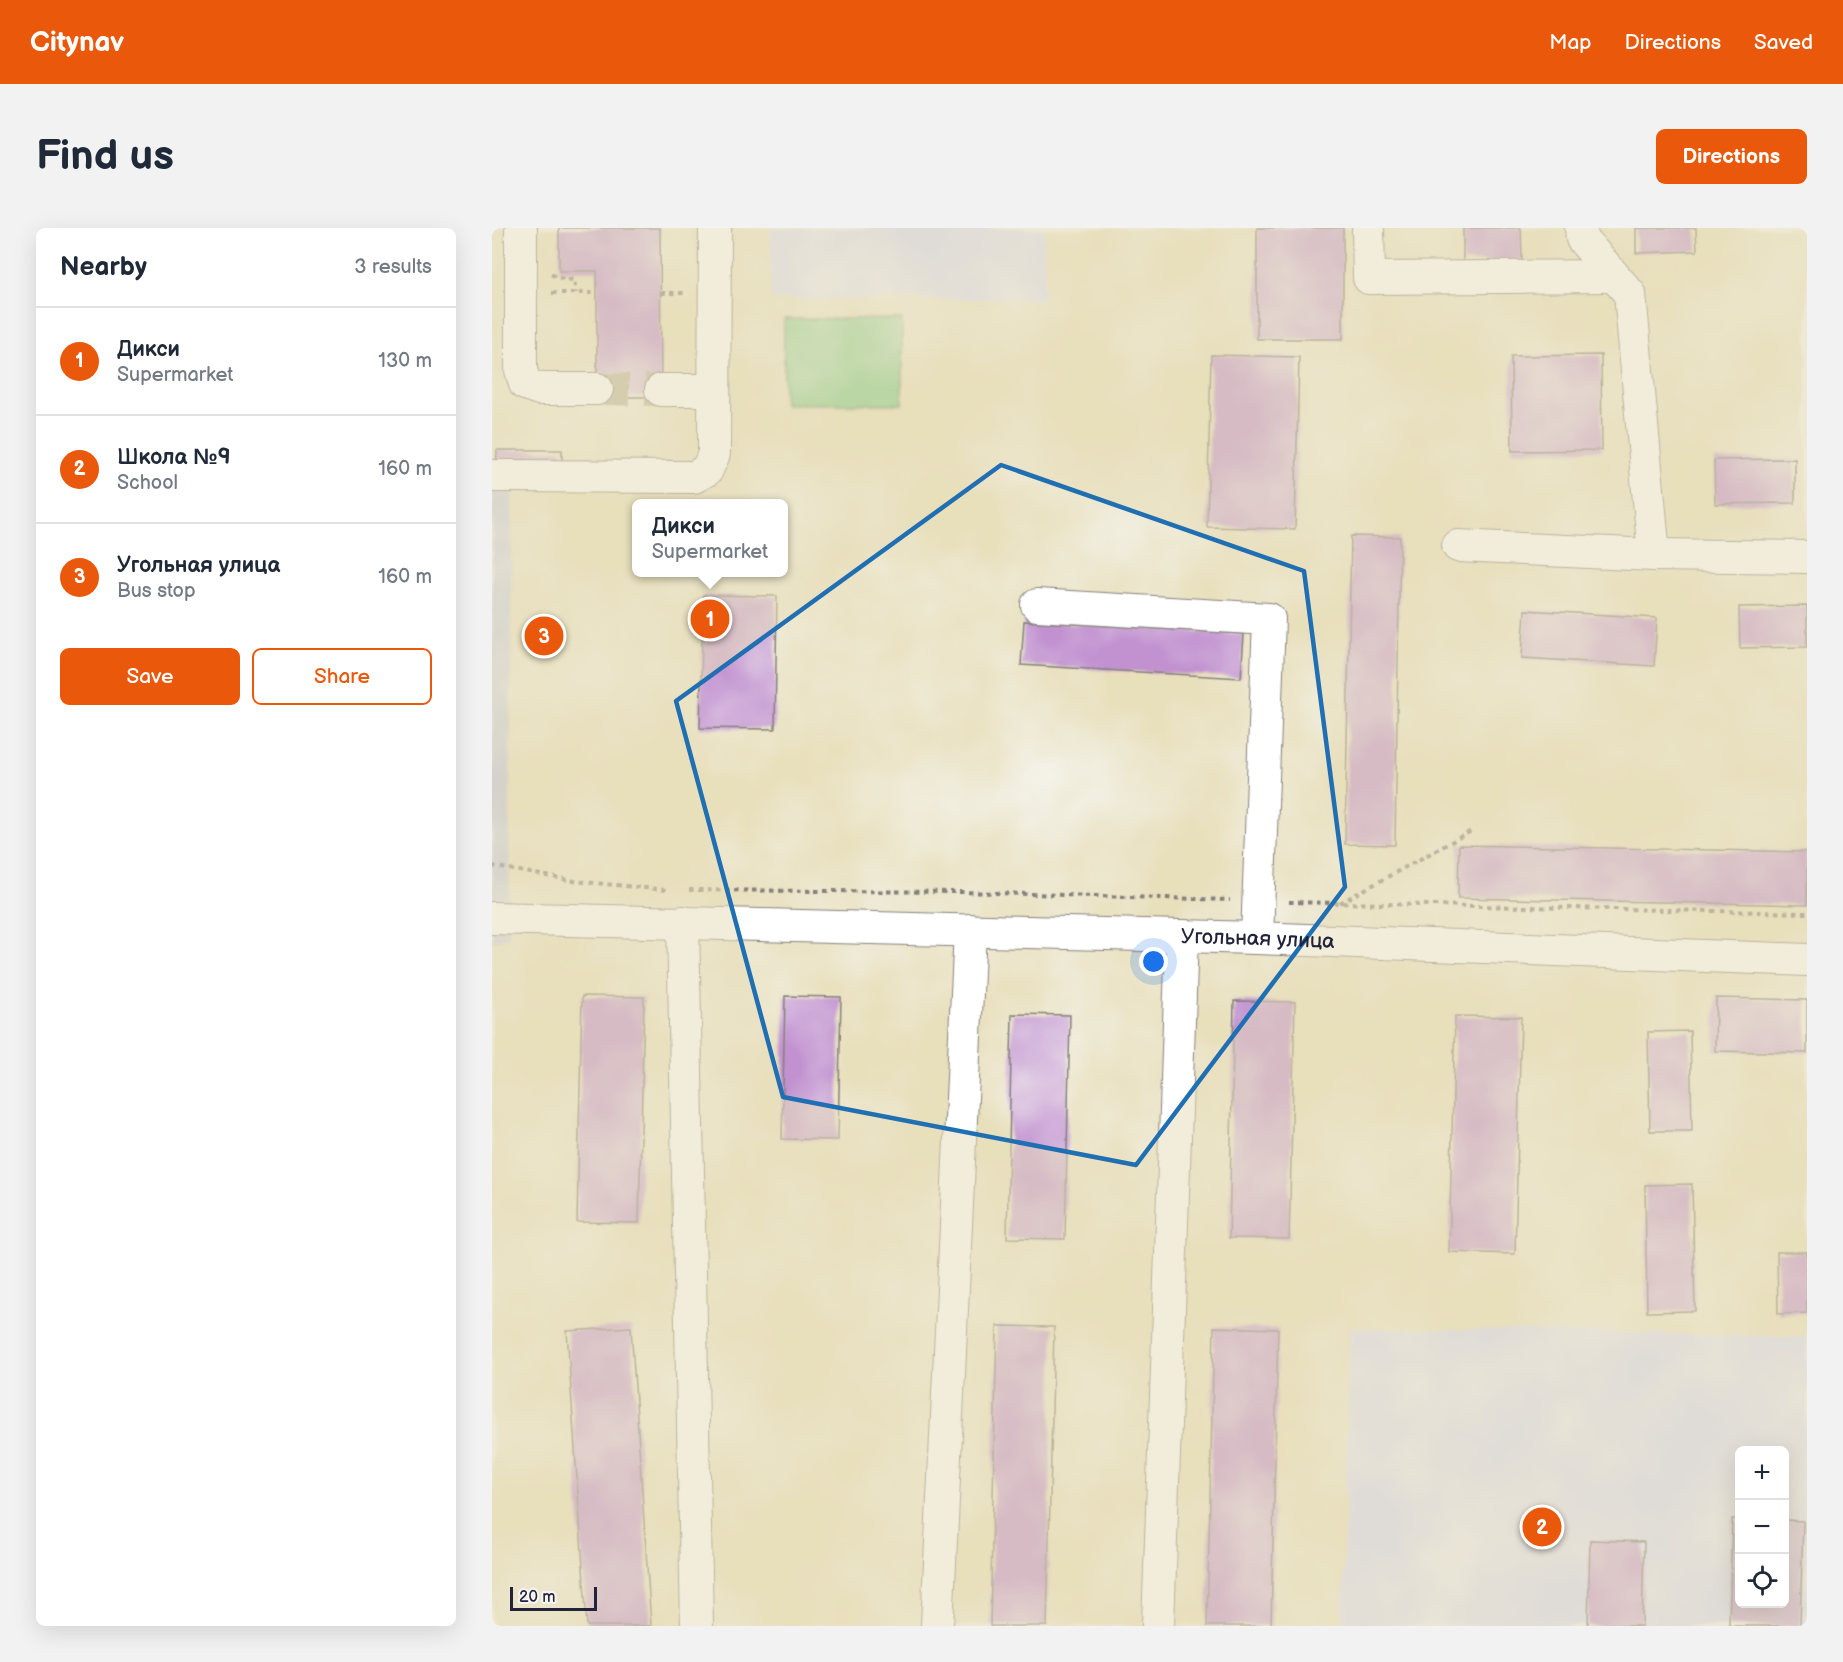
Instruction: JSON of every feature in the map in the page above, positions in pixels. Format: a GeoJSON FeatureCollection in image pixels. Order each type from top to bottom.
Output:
{"type":"FeatureCollection","features":[{"type":"Feature","properties":{"kind":"street"},"geometry":{"type":"LineString","coordinates":[[521,228],[521,370],[525,384],[539,389],[597,389]]}},
{"type":"Feature","properties":{"kind":"street"},"geometry":{"type":"LineString","coordinates":[[492,476],[694,477],[707,470],[714,454],[715,228]]}},
{"type":"Feature","properties":{"kind":"street"},"geometry":{"type":"LineString","coordinates":[[1368,228],[1369,278],[1614,276]]}},
{"type":"Feature","properties":{"kind":"street"},"geometry":{"type":"LineString","coordinates":[[1581,228],[1582,239],[1630,294],[1654,555]]}},
{"type":"Feature","properties":{"kind":"street"},"geometry":{"type":"LineString","coordinates":[[661,390],[714,390]]}},
{"type":"Feature","properties":{"kind":"street"},"geometry":{"type":"LineString","coordinates":[[1458,546],[1654,555],[1807,557]]}},
{"type":"Feature","properties":{"kind":"street"},"geometry":{"type":"LineString","coordinates":[[1037,605],[1269,619],[1257,938]]}},
{"type":"Feature","properties":{"kind":"street","name":"Угольная улица"},"geometry":{"type":"LineString","coordinates":[[492,918],[1257,938],[1807,960]]}},
{"type":"Feature","properties":{"kind":"street"},"geometry":{"type":"LineString","coordinates":[[683,922],[697,1626]]}},
{"type":"Feature","properties":{"kind":"street"},"geometry":{"type":"LineString","coordinates":[[937,1626],[970,930]]}},
{"type":"Feature","properties":{"kind":"street"},"geometry":{"type":"LineString","coordinates":[[1158,1626],[1182,936]]}},
{"type":"Feature","properties":{"kind":"path"},"geometry":{"type":"LineString","coordinates":[[548,270],[558,278],[574,280],[576,293]]}},
{"type":"Feature","properties":{"kind":"path"},"geometry":{"type":"LineString","coordinates":[[561,293],[597,293]]}},
{"type":"Feature","properties":{"kind":"path"},"geometry":{"type":"LineString","coordinates":[[1338,903],[1470,831]]}},
{"type":"Feature","properties":{"kind":"path"},"geometry":{"type":"LineString","coordinates":[[492,866],[574,881],[668,890]]}},
{"type":"Feature","properties":{"kind":"path"},"geometry":{"type":"LineString","coordinates":[[680,890],[962,892],[1807,913]]}},
{"type":"Feature","properties":{"kind":"highlighted area"},"geometry":{"type":"Polygon","coordinates":[[[1001,465],[1304,571],[1345,887],[1136,1165],[783,1097],[676,701],[1001,465]]]}},
{"type":"Feature","properties":{"kind":"shaded area"},"geometry":{"type":"Polygon","coordinates":[[[771,228],[1044,228],[1044,299],[771,299],[771,228]]]}},
{"type":"Feature","properties":{"kind":"shaded area"},"geometry":{"type":"Polygon","coordinates":[[[492,492],[512,493],[509,937],[492,942],[492,492]]]}},
{"type":"Feature","properties":{"kind":"shaded area"},"geometry":{"type":"Polygon","coordinates":[[[1350,1328],[1807,1337],[1807,1626],[1342,1626],[1350,1328]]]}},
{"type":"Feature","properties":{"kind":"green space"},"geometry":{"type":"Polygon","coordinates":[[[784,319],[902,319],[902,404],[784,404],[784,319]]]}},
{"type":"Feature","properties":{"kind":"building"},"geometry":{"type":"Polygon","coordinates":[[[559,228],[660,228],[661,397],[597,397],[597,271],[559,271],[559,228]]]}},
{"type":"Feature","properties":{"kind":"building"},"geometry":{"type":"Polygon","coordinates":[[[1257,228],[1343,228],[1343,339],[1257,339],[1257,228]]]}},
{"type":"Feature","properties":{"kind":"building"},"geometry":{"type":"Polygon","coordinates":[[[1463,228],[1521,228],[1522,261],[1463,262],[1463,228]]]}},
{"type":"Feature","properties":{"kind":"building"},"geometry":{"type":"Polygon","coordinates":[[[1636,228],[1696,228],[1697,251],[1636,253],[1636,228]]]}},
{"type":"Feature","properties":{"kind":"building"},"geometry":{"type":"Polygon","coordinates":[[[1211,355],[1299,357],[1295,529],[1207,527],[1211,355]]]}},
{"type":"Feature","properties":{"kind":"building"},"geometry":{"type":"Polygon","coordinates":[[[1601,355],[1602,450],[1512,451],[1511,356],[1601,355]]]}},
{"type":"Feature","properties":{"kind":"building"},"geometry":{"type":"Polygon","coordinates":[[[497,450],[562,450],[562,475],[496,475],[497,450]]]}},
{"type":"Feature","properties":{"kind":"building"},"geometry":{"type":"Polygon","coordinates":[[[1795,459],[1795,503],[1715,504],[1714,460],[1795,459]]]}},
{"type":"Feature","properties":{"kind":"building"},"geometry":{"type":"Polygon","coordinates":[[[1351,536],[1400,537],[1395,845],[1345,844],[1351,536]]]}},
{"type":"Feature","properties":{"kind":"building"},"geometry":{"type":"Polygon","coordinates":[[[703,595],[777,596],[775,729],[700,728],[703,595]]]}},
{"type":"Feature","properties":{"kind":"building"},"geometry":{"type":"Polygon","coordinates":[[[1807,606],[1807,647],[1740,648],[1739,607],[1807,606]]]}},
{"type":"Feature","properties":{"kind":"building"},"geometry":{"type":"Polygon","coordinates":[[[1525,610],[1657,618],[1654,666],[1522,658],[1525,610]]]}},
{"type":"Feature","properties":{"kind":"building"},"geometry":{"type":"Polygon","coordinates":[[[1024,621],[1244,634],[1241,678],[1021,665],[1024,621]]]}},
{"type":"Feature","properties":{"kind":"building"},"geometry":{"type":"Polygon","coordinates":[[[1459,845],[1807,852],[1807,905],[1458,898],[1459,845]]]}},
{"type":"Feature","properties":{"kind":"building"},"geometry":{"type":"Polygon","coordinates":[[[582,996],[644,997],[639,1223],[577,1222],[582,996]]]}},
{"type":"Feature","properties":{"kind":"building"},"geometry":{"type":"Polygon","coordinates":[[[785,996],[841,997],[838,1140],[782,1139],[785,996]]]}},
{"type":"Feature","properties":{"kind":"building"},"geometry":{"type":"Polygon","coordinates":[[[1716,998],[1807,1000],[1807,1053],[1715,1051],[1716,998]]]}},
{"type":"Feature","properties":{"kind":"building"},"geometry":{"type":"Polygon","coordinates":[[[1234,1001],[1295,1002],[1289,1239],[1229,1238],[1234,1001]]]}},
{"type":"Feature","properties":{"kind":"building"},"geometry":{"type":"Polygon","coordinates":[[[1012,1014],[1070,1015],[1065,1239],[1007,1238],[1012,1014]]]}},
{"type":"Feature","properties":{"kind":"building"},"geometry":{"type":"Polygon","coordinates":[[[1455,1016],[1521,1017],[1515,1254],[1449,1252],[1455,1016]]]}},
{"type":"Feature","properties":{"kind":"building"},"geometry":{"type":"Polygon","coordinates":[[[1690,1031],[1692,1131],[1650,1131],[1648,1032],[1690,1031]]]}},
{"type":"Feature","properties":{"kind":"building"},"geometry":{"type":"Polygon","coordinates":[[[1692,1184],[1695,1311],[1647,1312],[1645,1185],[1692,1184]]]}},
{"type":"Feature","properties":{"kind":"building"},"geometry":{"type":"Polygon","coordinates":[[[1777,1252],[1807,1252],[1807,1313],[1778,1314],[1777,1252]]]}},
{"type":"Feature","properties":{"kind":"building"},"geometry":{"type":"Polygon","coordinates":[[[997,1326],[1054,1327],[1047,1626],[990,1626],[997,1326]]]}},
{"type":"Feature","properties":{"kind":"building"},"geometry":{"type":"Polygon","coordinates":[[[631,1327],[651,1626],[587,1626],[567,1331],[631,1327]]]}},
{"type":"Feature","properties":{"kind":"building"},"geometry":{"type":"Polygon","coordinates":[[[1214,1327],[1278,1329],[1271,1626],[1207,1626],[1214,1327]]]}},
{"type":"Feature","properties":{"kind":"building"},"geometry":{"type":"Polygon","coordinates":[[[1732,1519],[1735,1519],[1735,1608],[1789,1608],[1789,1520],[1803,1521],[1800,1626],[1729,1626],[1732,1519]]]}},
{"type":"Feature","properties":{"kind":"building"},"geometry":{"type":"Polygon","coordinates":[[[1590,1540],[1644,1542],[1642,1626],[1588,1626],[1590,1540]]]}},
{"type":"Feature","properties":{"kind":"tunnel"},"geometry":{"type":"LineString","coordinates":[[597,389],[661,390]]}},
{"type":"Feature","properties":{"kind":"place","name":"Дикси"},"geometry":{"type":"Point","coordinates":[710,619]}},
{"type":"Feature","properties":{"kind":"place","name":"Угольная улица"},"geometry":{"type":"Point","coordinates":[544,636]}},
{"type":"Feature","properties":{"kind":"place","name":"Школа №9"},"geometry":{"type":"Point","coordinates":[1542,1527]}}]}
